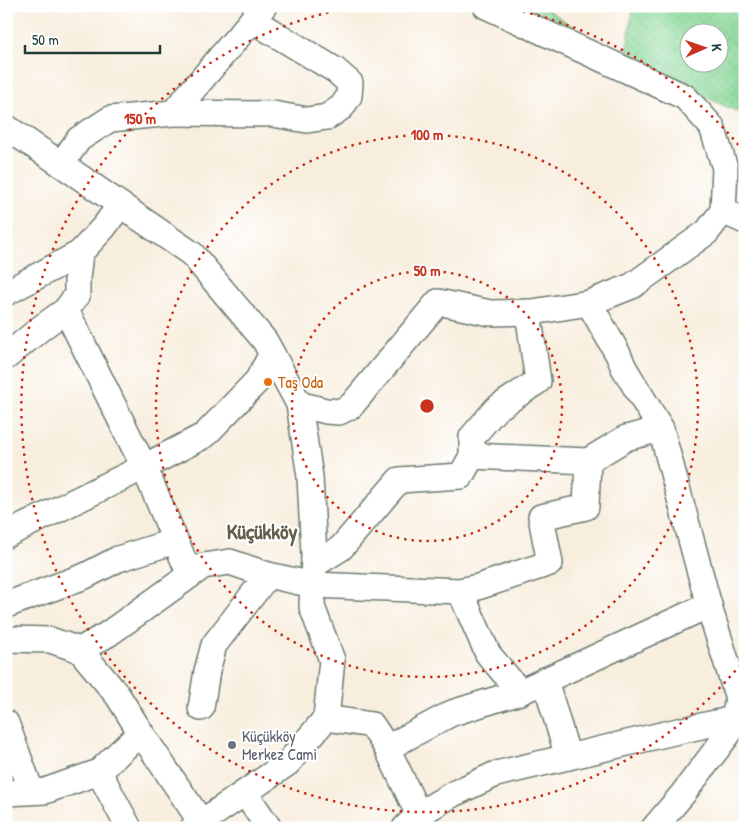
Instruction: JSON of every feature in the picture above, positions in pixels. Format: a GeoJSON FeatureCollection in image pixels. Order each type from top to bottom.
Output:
{"type":"FeatureCollection","features":[{"type":"Feature","properties":{"kind":"street"},"geometry":{"type":"LineString","coordinates":[[299,404],[326,411],[339,412],[351,406],[438,302],[490,313],[528,312],[589,303],[632,286],[707,232],[734,216],[724,168],[712,127],[685,97],[486,6]]}},
{"type":"Feature","properties":{"kind":"street"},"geometry":{"type":"LineString","coordinates":[[61,164],[79,139],[110,119],[173,112],[273,114],[307,120],[327,117],[342,107],[349,96],[350,84],[335,70],[258,13],[173,112]]}},
{"type":"Feature","properties":{"kind":"street"},"geometry":{"type":"LineString","coordinates":[[6,127],[182,247],[265,341],[299,404],[310,477],[314,575],[312,607],[332,660],[326,718],[288,764],[197,825],[118,696],[80,650],[50,640],[6,639]]}},
{"type":"Feature","properties":{"kind":"street"},"geometry":{"type":"LineString","coordinates":[[6,293],[80,253],[104,227],[120,205]]}},
{"type":"Feature","properties":{"kind":"street"},"geometry":{"type":"LineString","coordinates":[[6,357],[66,310],[77,295],[80,253]]}},
{"type":"Feature","properties":{"kind":"street"},"geometry":{"type":"LineString","coordinates":[[589,303],[624,368],[661,428],[709,605],[738,698],[739,720],[682,795],[654,828]]}},
{"type":"Feature","properties":{"kind":"street"},"geometry":{"type":"LineString","coordinates":[[66,310],[144,467],[190,575]]}},
{"type":"Feature","properties":{"kind":"street"},"geometry":{"type":"LineString","coordinates":[[314,575],[341,548],[399,480],[461,476],[472,456],[472,437],[496,409],[538,381],[528,312]]}},
{"type":"Feature","properties":{"kind":"street"},"geometry":{"type":"LineString","coordinates":[[6,536],[206,435],[257,382],[272,354]]}},
{"type":"Feature","properties":{"kind":"street"},"geometry":{"type":"LineString","coordinates":[[472,456],[588,460],[626,438],[661,428]]}},
{"type":"Feature","properties":{"kind":"street"},"geometry":{"type":"LineString","coordinates":[[80,650],[108,634],[203,566],[230,562],[268,575],[314,575],[460,591],[550,564],[541,517],[586,507],[588,460]]}},
{"type":"Feature","properties":{"kind":"street"},"geometry":{"type":"LineString","coordinates":[[6,605],[85,576],[118,559],[175,541]]}},
{"type":"Feature","properties":{"kind":"street"},"geometry":{"type":"LineString","coordinates":[[202,708],[207,671],[214,645],[268,575]]}},
{"type":"Feature","properties":{"kind":"street"},"geometry":{"type":"LineString","coordinates":[[460,591],[488,654],[520,692]]}},
{"type":"Feature","properties":{"kind":"street"},"geometry":{"type":"LineString","coordinates":[[386,748],[452,713],[520,692],[709,605]]}},
{"type":"Feature","properties":{"kind":"street"},"geometry":{"type":"LineString","coordinates":[[545,680],[568,757]]}},
{"type":"Feature","properties":{"kind":"street"},"geometry":{"type":"LineString","coordinates":[[326,718],[372,725],[386,748],[416,823],[453,794],[496,774],[678,731],[739,720]]}},
{"type":"Feature","properties":{"kind":"street"},"geometry":{"type":"LineString","coordinates":[[6,723],[31,791]]}},
{"type":"Feature","properties":{"kind":"street"},"geometry":{"type":"LineString","coordinates":[[6,793],[45,791],[99,772],[141,733]]}},
{"type":"Feature","properties":{"kind":"street"},"geometry":{"type":"LineString","coordinates":[[99,772],[129,828]]}},
{"type":"Feature","properties":{"kind":"street"},"geometry":{"type":"LineString","coordinates":[[245,792],[268,828]]}},
{"type":"Feature","properties":{"kind":"green space"},"geometry":{"type":"Polygon","coordinates":[[[513,6],[542,6],[625,61],[513,6]]]}},
{"type":"Feature","properties":{"kind":"green space"},"geometry":{"type":"Polygon","coordinates":[[[633,6],[745,6],[745,115],[625,61],[633,6]]]}},
{"type":"Feature","properties":{"kind":"place","name":"Taş Oda"},"geometry":{"type":"Point","coordinates":[268,382]}},
{"type":"Feature","properties":{"kind":"place","name":"Küçükköy Merkez Cami"},"geometry":{"type":"Point","coordinates":[232,745]}},
{"type":"Feature","properties":{"kind":"district","name":"Küçükköy"},"geometry":{"type":"Point","coordinates":[262,531]}}]}
